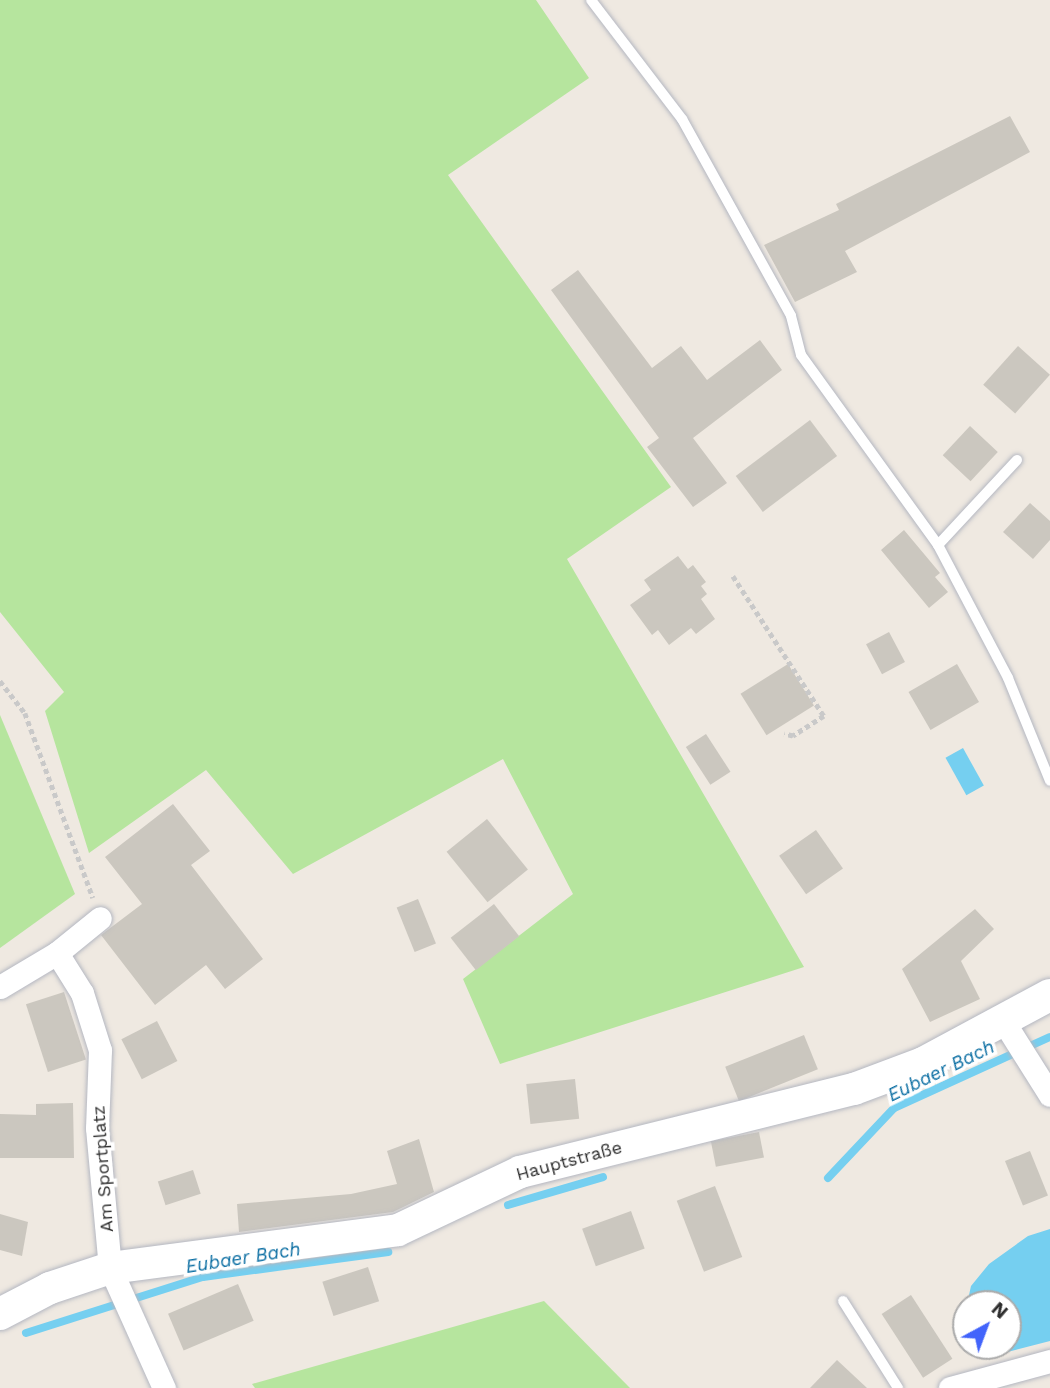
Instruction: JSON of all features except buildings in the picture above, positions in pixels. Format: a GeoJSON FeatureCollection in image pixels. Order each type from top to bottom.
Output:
{"type":"FeatureCollection","features":[{"type":"Feature","properties":{"kind":"street"},"geometry":{"type":"LineString","coordinates":[[0,987],[57,953],[100,918]]}},
{"type":"Feature","properties":{"kind":"street","name":"Am Sportplatz"},"geometry":{"type":"LineString","coordinates":[[57,953],[82,993],[100,1050],[97,1128],[114,1277],[164,1388]]}},
{"type":"Feature","properties":{"kind":"street","name":"Hauptstraße"},"geometry":{"type":"LineString","coordinates":[[0,1314],[50,1288],[398,1230],[520,1172],[854,1089],[1007,1028],[1050,995]]}},
{"type":"Feature","properties":{"kind":"street"},"geometry":{"type":"LineString","coordinates":[[1007,1028],[1050,1095]]}},
{"type":"Feature","properties":{"kind":"street"},"geometry":{"type":"LineString","coordinates":[[950,1388],[1050,1361]]}},
{"type":"Feature","properties":{"kind":"lane"},"geometry":{"type":"LineString","coordinates":[[591,0],[682,119],[791,316],[801,355],[938,545],[1009,678],[1050,781]]}},
{"type":"Feature","properties":{"kind":"lane"},"geometry":{"type":"LineString","coordinates":[[938,545],[1017,460]]}},
{"type":"Feature","properties":{"kind":"lane"},"geometry":{"type":"LineString","coordinates":[[843,1301],[898,1388]]}},
{"type":"Feature","properties":{"kind":"path"},"geometry":{"type":"LineString","coordinates":[[733,576],[824,716],[793,736],[784,734]]}},
{"type":"Feature","properties":{"kind":"path"},"geometry":{"type":"LineString","coordinates":[[0,681],[25,713],[100,918]]}},
{"type":"Feature","properties":{"kind":"green space"},"geometry":{"type":"Polygon","coordinates":[[[0,0],[536,0],[589,78],[448,175],[671,487],[567,559],[804,967],[500,1064],[463,979],[573,894],[503,759],[293,874],[206,770],[89,853],[45,711],[64,692],[0,612],[0,0]]]}},
{"type":"Feature","properties":{"kind":"green space"},"geometry":{"type":"Polygon","coordinates":[[[0,715],[75,894],[0,948],[0,715]]]}},
{"type":"Feature","properties":{"kind":"green space"},"geometry":{"type":"Polygon","coordinates":[[[544,1301],[630,1388],[255,1388],[252,1384],[544,1301]]]}},
{"type":"Feature","properties":{"kind":"water"},"geometry":{"type":"Polygon","coordinates":[[[963,748],[984,786],[966,795],[946,758],[963,748]]]}},
{"type":"Feature","properties":{"kind":"water"},"geometry":{"type":"Polygon","coordinates":[[[1050,1229],[1050,1341],[1022,1348],[1022,1290],[970,1290],[989,1264],[1028,1236],[1050,1229]]]}},
{"type":"Feature","properties":{"kind":"waterway","name":"Eubaer Bach"},"geometry":{"type":"LineString","coordinates":[[828,1178],[894,1108],[1050,1037]]}},
{"type":"Feature","properties":{"kind":"waterway"},"geometry":{"type":"LineString","coordinates":[[508,1205],[603,1177]]}},
{"type":"Feature","properties":{"kind":"waterway","name":"Eubaer Bach"},"geometry":{"type":"LineString","coordinates":[[26,1333],[203,1277],[388,1252]]}}]}
